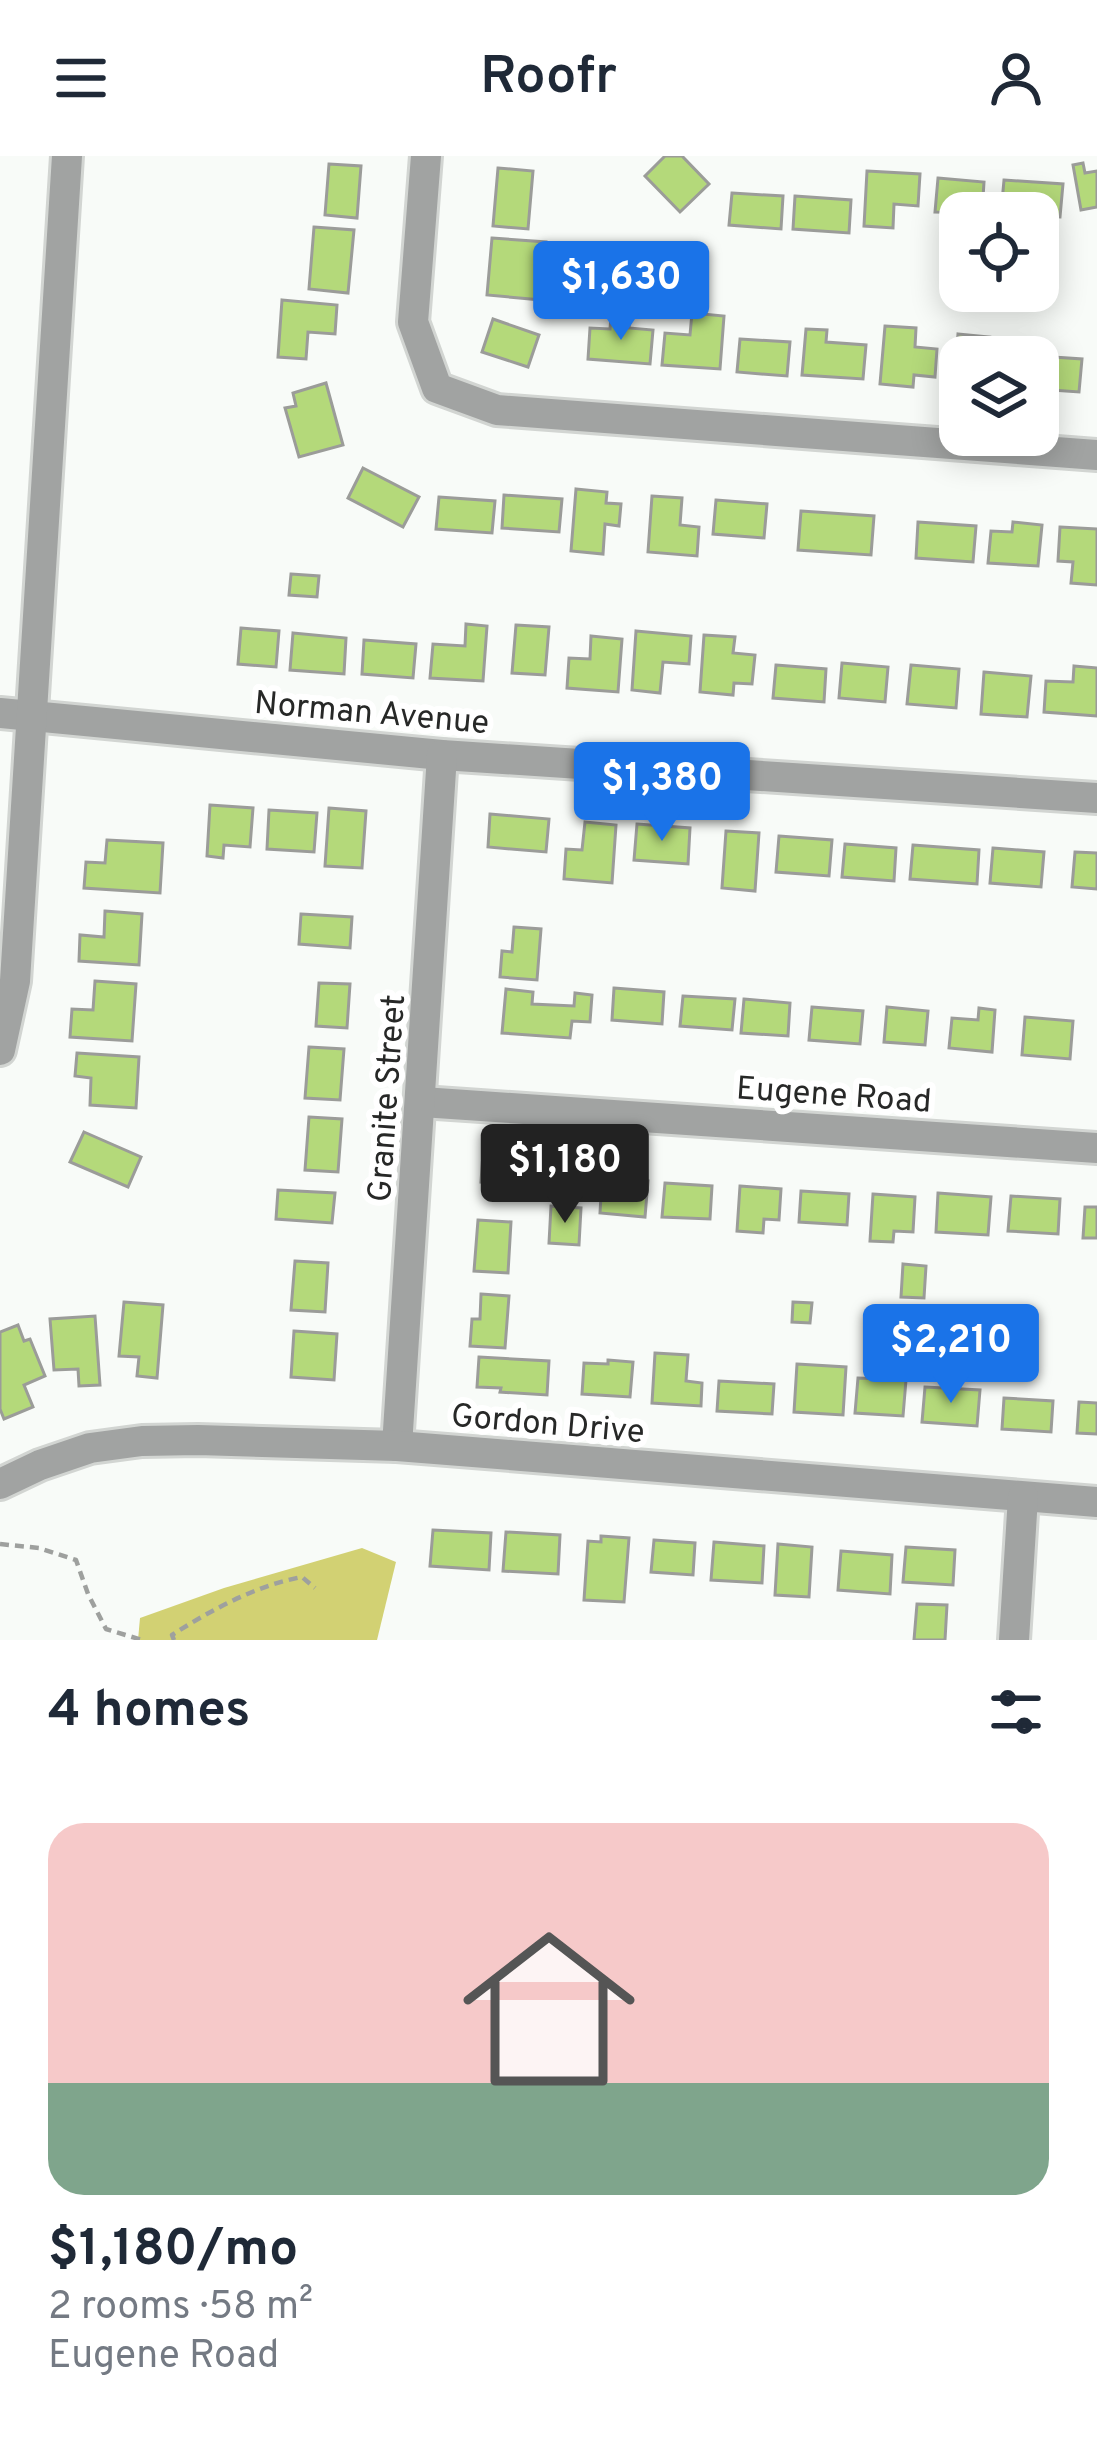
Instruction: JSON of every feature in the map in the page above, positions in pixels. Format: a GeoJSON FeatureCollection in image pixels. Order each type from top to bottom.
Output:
{"type":"FeatureCollection","features":[{"type":"Feature","properties":{"kind":"street"},"geometry":{"type":"LineString","coordinates":[[0,1050],[14,981],[68,156]]}},
{"type":"Feature","properties":{"kind":"street"},"geometry":{"type":"LineString","coordinates":[[426,156],[412,322],[436,388],[496,410],[1097,455]]}},
{"type":"Feature","properties":{"kind":"street","name":"Norman Avenue"},"geometry":{"type":"LineString","coordinates":[[0,713],[442,754],[1097,798]]}},
{"type":"Feature","properties":{"kind":"street","name":"Granite Street"},"geometry":{"type":"LineString","coordinates":[[397,1446],[442,754]]}},
{"type":"Feature","properties":{"kind":"street","name":"Eugene Road"},"geometry":{"type":"LineString","coordinates":[[422,1102],[1097,1148]]}},
{"type":"Feature","properties":{"kind":"street","name":"Gordon Drive"},"geometry":{"type":"LineString","coordinates":[[0,1484],[90,1448],[142,1441],[397,1446],[1097,1502]]}},
{"type":"Feature","properties":{"kind":"street"},"geometry":{"type":"LineString","coordinates":[[1014,1640],[1023,1497]]}},
{"type":"Feature","properties":{"kind":"path"},"geometry":{"type":"LineString","coordinates":[[0,1544],[39,1548],[76,1559],[106,1629],[142,1640]]}},
{"type":"Feature","properties":{"kind":"path"},"geometry":{"type":"LineString","coordinates":[[173,1640],[172,1635],[200,1617],[280,1580],[302,1576],[315,1588]]}},
{"type":"Feature","properties":{"kind":"shaded area"},"geometry":{"type":"Polygon","coordinates":[[[362,1548],[396,1562],[377,1640],[138,1640],[140,1618],[362,1548]]]}},
{"type":"Feature","properties":{"kind":"building"},"geometry":{"type":"Polygon","coordinates":[[[665,156],[682,156],[709,184],[680,212],[645,176],[665,156]]]}},
{"type":"Feature","properties":{"kind":"building"},"geometry":{"type":"Polygon","coordinates":[[[1083,163],[1085,173],[1097,171],[1097,207],[1081,210],[1073,165],[1083,163]]]}},
{"type":"Feature","properties":{"kind":"building"},"geometry":{"type":"Polygon","coordinates":[[[329,164],[361,166],[357,218],[325,215],[329,164]]]}},
{"type":"Feature","properties":{"kind":"building"},"geometry":{"type":"Polygon","coordinates":[[[498,168],[533,171],[528,229],[493,226],[498,168]]]}},
{"type":"Feature","properties":{"kind":"building"},"geometry":{"type":"Polygon","coordinates":[[[867,171],[920,174],[918,206],[894,204],[893,228],[864,226],[867,171]]]}},
{"type":"Feature","properties":{"kind":"building"},"geometry":{"type":"Polygon","coordinates":[[[938,178],[984,182],[983,192],[939,192],[939,212],[935,212],[938,178]]]}},
{"type":"Feature","properties":{"kind":"building"},"geometry":{"type":"Polygon","coordinates":[[[1004,180],[1063,184],[1060,217],[1059,192],[1003,192],[1004,180]]]}},
{"type":"Feature","properties":{"kind":"building"},"geometry":{"type":"Polygon","coordinates":[[[732,193],[783,196],[781,229],[729,225],[732,193]]]}},
{"type":"Feature","properties":{"kind":"building"},"geometry":{"type":"Polygon","coordinates":[[[795,196],[851,200],[849,233],[793,229],[795,196]]]}},
{"type":"Feature","properties":{"kind":"building"},"geometry":{"type":"Polygon","coordinates":[[[314,227],[354,230],[348,293],[309,289],[314,227]]]}},
{"type":"Feature","properties":{"kind":"building"},"geometry":{"type":"Polygon","coordinates":[[[492,238],[546,242],[542,300],[487,295],[492,238]]]}},
{"type":"Feature","properties":{"kind":"building"},"geometry":{"type":"Polygon","coordinates":[[[282,300],[337,305],[335,334],[308,332],[306,359],[278,357],[282,300]]]}},
{"type":"Feature","properties":{"kind":"building"},"geometry":{"type":"Polygon","coordinates":[[[692,313],[724,316],[720,369],[662,365],[665,333],[690,335],[692,313]]]}},
{"type":"Feature","properties":{"kind":"building"},"geometry":{"type":"Polygon","coordinates":[[[611,316],[630,317],[629,328],[653,330],[650,364],[588,359],[590,328],[610,329],[611,316]]]}},
{"type":"Feature","properties":{"kind":"building"},"geometry":{"type":"Polygon","coordinates":[[[493,319],[539,335],[528,367],[482,352],[493,319]]]}},
{"type":"Feature","properties":{"kind":"building"},"geometry":{"type":"Polygon","coordinates":[[[885,326],[916,328],[915,347],[937,349],[935,377],[914,375],[913,387],[880,384],[885,326]]]}},
{"type":"Feature","properties":{"kind":"building"},"geometry":{"type":"Polygon","coordinates":[[[806,329],[827,330],[826,342],[866,345],[863,379],[802,375],[806,329]]]}},
{"type":"Feature","properties":{"kind":"building"},"geometry":{"type":"Polygon","coordinates":[[[740,339],[790,342],[787,376],[737,372],[740,339]]]}},
{"type":"Feature","properties":{"kind":"building"},"geometry":{"type":"Polygon","coordinates":[[[1059,357],[1082,359],[1079,392],[1059,391],[1059,357]]]}},
{"type":"Feature","properties":{"kind":"building"},"geometry":{"type":"Polygon","coordinates":[[[326,383],[343,445],[299,457],[285,408],[296,406],[293,393],[326,383]]]}},
{"type":"Feature","properties":{"kind":"building"},"geometry":{"type":"Polygon","coordinates":[[[363,468],[419,497],[403,527],[348,498],[363,468]]]}},
{"type":"Feature","properties":{"kind":"building"},"geometry":{"type":"Polygon","coordinates":[[[576,489],[607,492],[606,503],[621,504],[619,526],[605,524],[603,554],[571,551],[576,489]]]}},
{"type":"Feature","properties":{"kind":"building"},"geometry":{"type":"Polygon","coordinates":[[[504,495],[562,499],[559,532],[502,528],[504,495]]]}},
{"type":"Feature","properties":{"kind":"building"},"geometry":{"type":"Polygon","coordinates":[[[652,496],[682,498],[680,525],[699,527],[697,556],[648,552],[652,496]]]}},
{"type":"Feature","properties":{"kind":"building"},"geometry":{"type":"Polygon","coordinates":[[[439,497],[495,501],[492,533],[436,529],[439,497]]]}},
{"type":"Feature","properties":{"kind":"building"},"geometry":{"type":"Polygon","coordinates":[[[716,500],[767,504],[764,538],[713,534],[716,500]]]}},
{"type":"Feature","properties":{"kind":"building"},"geometry":{"type":"Polygon","coordinates":[[[801,511],[874,516],[871,555],[798,550],[801,511]]]}},
{"type":"Feature","properties":{"kind":"building"},"geometry":{"type":"Polygon","coordinates":[[[918,522],[976,526],[973,562],[916,558],[918,522]]]}},
{"type":"Feature","properties":{"kind":"building"},"geometry":{"type":"Polygon","coordinates":[[[1013,522],[1042,525],[1038,566],[988,563],[991,531],[1012,532],[1013,522]]]}},
{"type":"Feature","properties":{"kind":"building"},"geometry":{"type":"Polygon","coordinates":[[[1060,527],[1097,529],[1097,585],[1071,583],[1073,562],[1058,561],[1060,527]]]}},
{"type":"Feature","properties":{"kind":"building"},"geometry":{"type":"Polygon","coordinates":[[[291,574],[319,576],[317,597],[289,595],[291,574]]]}},
{"type":"Feature","properties":{"kind":"building"},"geometry":{"type":"Polygon","coordinates":[[[466,624],[487,626],[483,681],[430,678],[433,644],[465,646],[466,624]]]}},
{"type":"Feature","properties":{"kind":"building"},"geometry":{"type":"Polygon","coordinates":[[[516,625],[549,627],[545,675],[512,673],[516,625]]]}},
{"type":"Feature","properties":{"kind":"building"},"geometry":{"type":"Polygon","coordinates":[[[241,628],[279,631],[276,667],[238,664],[241,628]]]}},
{"type":"Feature","properties":{"kind":"building"},"geometry":{"type":"Polygon","coordinates":[[[636,631],[691,636],[689,664],[663,662],[660,693],[632,690],[636,631]]]}},
{"type":"Feature","properties":{"kind":"building"},"geometry":{"type":"Polygon","coordinates":[[[293,633],[346,638],[344,674],[290,670],[293,633]]]}},
{"type":"Feature","properties":{"kind":"building"},"geometry":{"type":"Polygon","coordinates":[[[704,635],[735,637],[733,653],[755,655],[752,684],[734,683],[733,695],[700,692],[704,635]]]}},
{"type":"Feature","properties":{"kind":"building"},"geometry":{"type":"Polygon","coordinates":[[[591,636],[622,639],[618,692],[567,688],[569,658],[590,659],[591,636]]]}},
{"type":"Feature","properties":{"kind":"building"},"geometry":{"type":"Polygon","coordinates":[[[364,640],[416,644],[413,678],[362,674],[364,640]]]}},
{"type":"Feature","properties":{"kind":"building"},"geometry":{"type":"Polygon","coordinates":[[[842,663],[888,667],[885,702],[839,698],[842,663]]]}},
{"type":"Feature","properties":{"kind":"building"},"geometry":{"type":"Polygon","coordinates":[[[776,665],[826,669],[824,702],[773,698],[776,665]]]}},
{"type":"Feature","properties":{"kind":"building"},"geometry":{"type":"Polygon","coordinates":[[[911,665],[959,669],[956,708],[907,704],[911,665]]]}},
{"type":"Feature","properties":{"kind":"building"},"geometry":{"type":"Polygon","coordinates":[[[1074,666],[1097,668],[1097,716],[1044,712],[1046,681],[1073,682],[1074,666]]]}},
{"type":"Feature","properties":{"kind":"building"},"geometry":{"type":"Polygon","coordinates":[[[984,672],[1031,676],[1027,717],[981,714],[984,672]]]}},
{"type":"Feature","properties":{"kind":"building"},"geometry":{"type":"Polygon","coordinates":[[[210,805],[253,808],[250,847],[224,845],[223,858],[207,856],[210,805]]]}},
{"type":"Feature","properties":{"kind":"building"},"geometry":{"type":"Polygon","coordinates":[[[329,808],[366,811],[362,868],[325,866],[329,808]]]}},
{"type":"Feature","properties":{"kind":"building"},"geometry":{"type":"Polygon","coordinates":[[[269,810],[317,813],[314,852],[267,849],[269,810]]]}},
{"type":"Feature","properties":{"kind":"building"},"geometry":{"type":"Polygon","coordinates":[[[490,814],[549,819],[546,852],[488,847],[490,814]]]}},
{"type":"Feature","properties":{"kind":"building"},"geometry":{"type":"Polygon","coordinates":[[[585,822],[616,825],[612,883],[564,879],[566,849],[582,850],[585,822]]]}},
{"type":"Feature","properties":{"kind":"building"},"geometry":{"type":"Polygon","coordinates":[[[637,824],[690,828],[688,864],[634,860],[637,824]]]}},
{"type":"Feature","properties":{"kind":"building"},"geometry":{"type":"Polygon","coordinates":[[[726,831],[759,833],[755,891],[722,888],[726,831]]]}},
{"type":"Feature","properties":{"kind":"building"},"geometry":{"type":"Polygon","coordinates":[[[779,836],[832,840],[829,876],[776,872],[779,836]]]}},
{"type":"Feature","properties":{"kind":"building"},"geometry":{"type":"Polygon","coordinates":[[[107,840],[163,843],[160,893],[84,888],[86,862],[105,863],[107,840]]]}},
{"type":"Feature","properties":{"kind":"building"},"geometry":{"type":"Polygon","coordinates":[[[845,844],[896,848],[894,881],[842,877],[845,844]]]}},
{"type":"Feature","properties":{"kind":"building"},"geometry":{"type":"Polygon","coordinates":[[[913,845],[979,850],[977,884],[910,879],[913,845]]]}},
{"type":"Feature","properties":{"kind":"building"},"geometry":{"type":"Polygon","coordinates":[[[993,848],[1044,852],[1041,887],[990,883],[993,848]]]}},
{"type":"Feature","properties":{"kind":"building"},"geometry":{"type":"Polygon","coordinates":[[[1075,852],[1097,853],[1097,889],[1072,887],[1075,852]]]}},
{"type":"Feature","properties":{"kind":"building"},"geometry":{"type":"Polygon","coordinates":[[[105,911],[142,914],[139,965],[79,961],[80,935],[104,937],[105,911]]]}},
{"type":"Feature","properties":{"kind":"building"},"geometry":{"type":"Polygon","coordinates":[[[301,914],[352,917],[350,948],[299,944],[301,914]]]}},
{"type":"Feature","properties":{"kind":"building"},"geometry":{"type":"Polygon","coordinates":[[[514,927],[541,929],[537,980],[500,977],[502,951],[512,952],[514,927]]]}},
{"type":"Feature","properties":{"kind":"building"},"geometry":{"type":"Polygon","coordinates":[[[95,981],[136,984],[132,1041],[70,1037],[72,1009],[93,1010],[95,981]]]}},
{"type":"Feature","properties":{"kind":"building"},"geometry":{"type":"Polygon","coordinates":[[[319,983],[350,984],[347,1028],[316,1026],[319,983]]]}},
{"type":"Feature","properties":{"kind":"building"},"geometry":{"type":"Polygon","coordinates":[[[614,988],[664,992],[662,1024],[612,1020],[614,988]]]}},
{"type":"Feature","properties":{"kind":"building"},"geometry":{"type":"Polygon","coordinates":[[[506,989],[533,992],[532,1004],[574,1006],[575,993],[592,995],[590,1022],[572,1021],[570,1038],[502,1033],[506,989]]]}},
{"type":"Feature","properties":{"kind":"building"},"geometry":{"type":"Polygon","coordinates":[[[683,996],[735,999],[732,1030],[680,1026],[683,996]]]}},
{"type":"Feature","properties":{"kind":"building"},"geometry":{"type":"Polygon","coordinates":[[[744,999],[790,1003],[788,1036],[741,1033],[744,999]]]}},
{"type":"Feature","properties":{"kind":"building"},"geometry":{"type":"Polygon","coordinates":[[[812,1007],[863,1011],[860,1044],[809,1040],[812,1007]]]}},
{"type":"Feature","properties":{"kind":"building"},"geometry":{"type":"Polygon","coordinates":[[[887,1007],[928,1011],[925,1045],[884,1042],[887,1007]]]}},
{"type":"Feature","properties":{"kind":"building"},"geometry":{"type":"Polygon","coordinates":[[[979,1008],[995,1010],[992,1052],[949,1048],[952,1018],[978,1020],[979,1008]]]}},
{"type":"Feature","properties":{"kind":"building"},"geometry":{"type":"Polygon","coordinates":[[[1025,1017],[1073,1021],[1070,1059],[1022,1055],[1025,1017]]]}},
{"type":"Feature","properties":{"kind":"building"},"geometry":{"type":"Polygon","coordinates":[[[309,1047],[344,1049],[340,1100],[305,1098],[309,1047]]]}},
{"type":"Feature","properties":{"kind":"building"},"geometry":{"type":"Polygon","coordinates":[[[77,1053],[139,1057],[136,1108],[90,1105],[91,1078],[75,1076],[77,1053]]]}},
{"type":"Feature","properties":{"kind":"building"},"geometry":{"type":"Polygon","coordinates":[[[309,1117],[342,1119],[338,1172],[305,1170],[309,1117]]]}},
{"type":"Feature","properties":{"kind":"building"},"geometry":{"type":"Polygon","coordinates":[[[84,1132],[141,1157],[128,1187],[70,1162],[84,1132]]]}},
{"type":"Feature","properties":{"kind":"building"},"geometry":{"type":"Polygon","coordinates":[[[483,1153],[535,1156],[533,1186],[481,1182],[483,1153]]]}},
{"type":"Feature","properties":{"kind":"building"},"geometry":{"type":"Polygon","coordinates":[[[602,1178],[648,1181],[645,1217],[600,1213],[602,1178]]]}},
{"type":"Feature","properties":{"kind":"building"},"geometry":{"type":"Polygon","coordinates":[[[665,1183],[712,1186],[710,1219],[662,1217],[665,1183]]]}},
{"type":"Feature","properties":{"kind":"building"},"geometry":{"type":"Polygon","coordinates":[[[740,1186],[781,1189],[779,1220],[764,1219],[763,1233],[737,1231],[740,1186]]]}},
{"type":"Feature","properties":{"kind":"building"},"geometry":{"type":"Polygon","coordinates":[[[278,1190],[335,1193],[332,1223],[276,1219],[278,1190]]]}},
{"type":"Feature","properties":{"kind":"building"},"geometry":{"type":"Polygon","coordinates":[[[801,1191],[849,1194],[847,1225],[799,1222],[801,1191]]]}},
{"type":"Feature","properties":{"kind":"building"},"geometry":{"type":"Polygon","coordinates":[[[938,1193],[991,1197],[988,1235],[936,1232],[938,1193]]]}},
{"type":"Feature","properties":{"kind":"building"},"geometry":{"type":"Polygon","coordinates":[[[873,1194],[915,1197],[913,1232],[894,1231],[893,1242],[870,1241],[873,1194]]]}},
{"type":"Feature","properties":{"kind":"building"},"geometry":{"type":"Polygon","coordinates":[[[1011,1196],[1060,1199],[1058,1234],[1008,1231],[1011,1196]]]}},
{"type":"Feature","properties":{"kind":"building"},"geometry":{"type":"Polygon","coordinates":[[[551,1206],[581,1208],[579,1245],[549,1243],[551,1206]]]}},
{"type":"Feature","properties":{"kind":"building"},"geometry":{"type":"Polygon","coordinates":[[[1085,1207],[1097,1207],[1097,1238],[1083,1238],[1085,1207]]]}},
{"type":"Feature","properties":{"kind":"building"},"geometry":{"type":"Polygon","coordinates":[[[478,1220],[511,1222],[508,1273],[474,1271],[478,1220]]]}},
{"type":"Feature","properties":{"kind":"building"},"geometry":{"type":"Polygon","coordinates":[[[295,1261],[328,1263],[325,1312],[291,1310],[295,1261]]]}},
{"type":"Feature","properties":{"kind":"building"},"geometry":{"type":"Polygon","coordinates":[[[903,1264],[926,1266],[924,1298],[901,1297],[903,1264]]]}},
{"type":"Feature","properties":{"kind":"building"},"geometry":{"type":"Polygon","coordinates":[[[481,1294],[509,1296],[505,1348],[470,1346],[472,1319],[480,1319],[481,1294]]]}},
{"type":"Feature","properties":{"kind":"building"},"geometry":{"type":"Polygon","coordinates":[[[124,1302],[163,1305],[157,1378],[137,1376],[139,1357],[119,1356],[124,1302]]]}},
{"type":"Feature","properties":{"kind":"building"},"geometry":{"type":"Polygon","coordinates":[[[793,1302],[812,1303],[810,1323],[792,1322],[793,1302]]]}},
{"type":"Feature","properties":{"kind":"building"},"geometry":{"type":"Polygon","coordinates":[[[95,1316],[100,1385],[79,1386],[78,1369],[54,1370],[50,1319],[95,1316]]]}},
{"type":"Feature","properties":{"kind":"building"},"geometry":{"type":"Polygon","coordinates":[[[18,1325],[24,1341],[30,1339],[45,1376],[24,1385],[33,1407],[4,1419],[0,1332],[18,1325]]]}},
{"type":"Feature","properties":{"kind":"building"},"geometry":{"type":"Polygon","coordinates":[[[294,1331],[337,1334],[334,1380],[291,1377],[294,1331]]]}},
{"type":"Feature","properties":{"kind":"building"},"geometry":{"type":"Polygon","coordinates":[[[655,1353],[688,1355],[686,1381],[702,1383],[701,1406],[652,1403],[655,1353]]]}},
{"type":"Feature","properties":{"kind":"building"},"geometry":{"type":"Polygon","coordinates":[[[479,1357],[549,1361],[547,1395],[477,1387],[479,1357]]]}},
{"type":"Feature","properties":{"kind":"building"},"geometry":{"type":"Polygon","coordinates":[[[608,1360],[633,1362],[630,1397],[582,1394],[584,1363],[608,1364],[608,1360]]]}},
{"type":"Feature","properties":{"kind":"building"},"geometry":{"type":"Polygon","coordinates":[[[797,1364],[846,1367],[843,1415],[794,1412],[797,1364]]]}},
{"type":"Feature","properties":{"kind":"building"},"geometry":{"type":"Polygon","coordinates":[[[858,1378],[906,1380],[903,1416],[855,1413],[858,1378]]]}},
{"type":"Feature","properties":{"kind":"building"},"geometry":{"type":"Polygon","coordinates":[[[719,1381],[774,1384],[772,1414],[717,1411],[719,1381]]]}},
{"type":"Feature","properties":{"kind":"building"},"geometry":{"type":"Polygon","coordinates":[[[925,1387],[980,1390],[977,1426],[922,1422],[925,1387]]]}},
{"type":"Feature","properties":{"kind":"building"},"geometry":{"type":"Polygon","coordinates":[[[1004,1398],[1053,1401],[1051,1432],[1002,1429],[1004,1398]]]}},
{"type":"Feature","properties":{"kind":"building"},"geometry":{"type":"Polygon","coordinates":[[[1079,1402],[1097,1403],[1097,1434],[1077,1433],[1079,1402]]]}},
{"type":"Feature","properties":{"kind":"building"},"geometry":{"type":"Polygon","coordinates":[[[433,1530],[491,1533],[489,1570],[430,1566],[433,1530]]]}},
{"type":"Feature","properties":{"kind":"building"},"geometry":{"type":"Polygon","coordinates":[[[506,1532],[560,1535],[558,1574],[503,1571],[506,1532]]]}},
{"type":"Feature","properties":{"kind":"building"},"geometry":{"type":"Polygon","coordinates":[[[601,1536],[629,1538],[624,1602],[584,1600],[588,1541],[601,1542],[601,1536]]]}},
{"type":"Feature","properties":{"kind":"building"},"geometry":{"type":"Polygon","coordinates":[[[654,1540],[695,1543],[693,1575],[651,1572],[654,1540]]]}},
{"type":"Feature","properties":{"kind":"building"},"geometry":{"type":"Polygon","coordinates":[[[714,1542],[764,1546],[762,1583],[711,1580],[714,1542]]]}},
{"type":"Feature","properties":{"kind":"building"},"geometry":{"type":"Polygon","coordinates":[[[778,1544],[812,1547],[809,1597],[775,1595],[778,1544]]]}},
{"type":"Feature","properties":{"kind":"building"},"geometry":{"type":"Polygon","coordinates":[[[906,1547],[955,1550],[953,1585],[903,1582],[906,1547]]]}},
{"type":"Feature","properties":{"kind":"building"},"geometry":{"type":"Polygon","coordinates":[[[841,1551],[892,1555],[890,1594],[838,1590],[841,1551]]]}},
{"type":"Feature","properties":{"kind":"building"},"geometry":{"type":"Polygon","coordinates":[[[917,1604],[947,1605],[945,1640],[914,1640],[917,1604]]]}}]}
